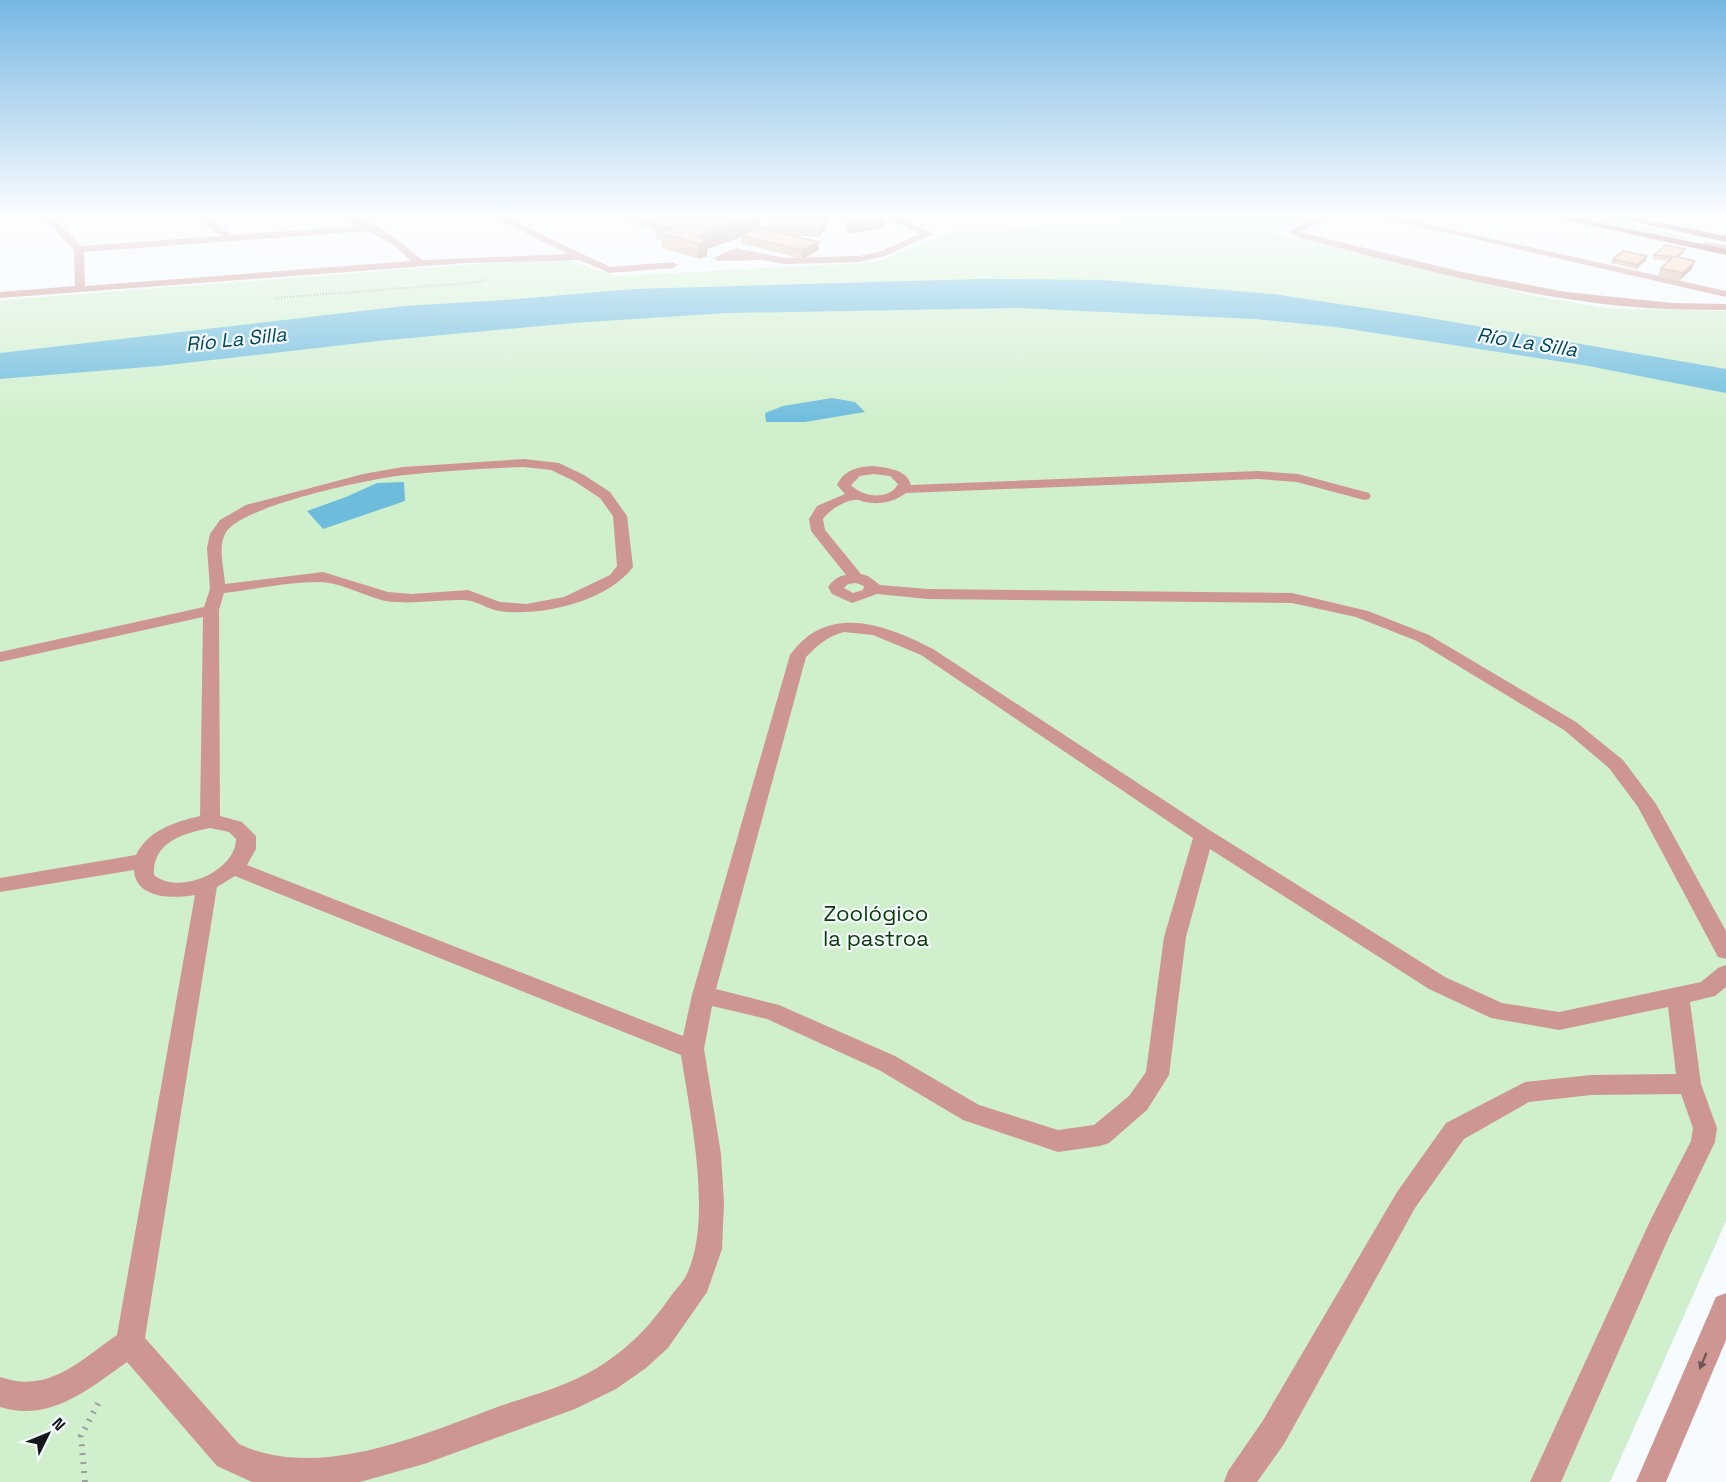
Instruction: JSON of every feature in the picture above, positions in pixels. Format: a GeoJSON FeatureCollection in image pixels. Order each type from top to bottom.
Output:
{"type":"FeatureCollection","features":[{"type":"Feature","properties":{"kind":"street"},"geometry":{"type":"LineString","coordinates":[[80,285],[80,290]]}},
{"type":"Feature","properties":{"kind":"street"},"geometry":{"type":"LineString","coordinates":[[0,295],[141,285]]}},
{"type":"Feature","properties":{"kind":"street"},"geometry":{"type":"LineString","coordinates":[[1509,285],[1576,299],[1620,304],[1726,307]]}},
{"type":"Feature","properties":{"kind":"street"},"geometry":{"type":"LineString","coordinates":[[1686,285],[1726,294]]}},
{"type":"Feature","properties":{"kind":"street"},"geometry":{"type":"LineString","coordinates":[[210,821],[211,610],[218,589],[214,548],[217,534],[230,519],[251,508],[270,502],[383,474],[490,464],[524,463],[554,466],[579,478],[605,495],[620,516],[626,567],[615,578],[596,589],[545,607],[512,609],[468,596],[412,599],[386,596],[323,577],[218,589]]}},
{"type":"Feature","properties":{"kind":"street"},"geometry":{"type":"LineString","coordinates":[[884,470],[894,473],[905,483],[903,489],[897,494],[876,499],[854,495],[844,485],[846,479],[861,471],[884,470]]}},
{"type":"Feature","properties":{"kind":"street"},"geometry":{"type":"LineString","coordinates":[[903,489],[1135,478],[1258,475],[1298,478],[1364,496]]}},
{"type":"Feature","properties":{"kind":"street"},"geometry":{"type":"LineString","coordinates":[[854,495],[822,509],[816,519],[818,531],[856,578]]}},
{"type":"Feature","properties":{"kind":"street"},"geometry":{"type":"LineString","coordinates":[[856,578],[869,582],[873,589],[866,596],[852,598],[837,591],[839,583],[856,578]]}},
{"type":"Feature","properties":{"kind":"street"},"geometry":{"type":"LineString","coordinates":[[873,589],[928,594],[1292,598],[1362,614],[1423,638],[1570,726],[1616,764],[1646,804],[1726,951]]}},
{"type":"Feature","properties":{"kind":"street"},"geometry":{"type":"LineString","coordinates":[[0,657],[211,610]]}},
{"type":"Feature","properties":{"kind":"street"},"geometry":{"type":"LineString","coordinates":[[130,1343],[228,1455],[255,1468],[294,1474],[348,1470],[424,1449],[575,1394],[606,1379],[636,1358],[658,1338],[698,1283],[709,1249],[711,1203],[708,1154],[692,1049],[703,995],[798,655],[808,643],[828,631],[848,626],[869,628],[891,634],[927,652],[1204,836],[1437,982],[1499,1012],[1559,1021],[1707,990],[1726,974]]}},
{"type":"Feature","properties":{"kind":"street"},"geometry":{"type":"LineString","coordinates":[[210,821],[229,822],[242,829],[248,840],[245,854],[234,868],[207,885],[180,891],[157,888],[144,877],[144,861],[153,847],[169,834],[189,825],[210,821]]}},
{"type":"Feature","properties":{"kind":"street"},"geometry":{"type":"LineString","coordinates":[[703,995],[771,1011],[887,1063],[972,1113],[1058,1141],[1100,1135],[1138,1103],[1157,1075],[1175,937],[1204,836]]}},
{"type":"Feature","properties":{"kind":"street"},"geometry":{"type":"LineString","coordinates":[[0,885],[144,861]]}},
{"type":"Feature","properties":{"kind":"street"},"geometry":{"type":"LineString","coordinates":[[234,868],[692,1049]]}},
{"type":"Feature","properties":{"kind":"street"},"geometry":{"type":"LineString","coordinates":[[0,1392],[16,1398],[35,1398],[71,1381],[130,1343],[207,885]]}},
{"type":"Feature","properties":{"kind":"street"},"geometry":{"type":"LineString","coordinates":[[1545,1482],[1660,1228],[1703,1142],[1705,1128],[1689,1084],[1678,996]]}},
{"type":"Feature","properties":{"kind":"street"},"geometry":{"type":"LineString","coordinates":[[1239,1482],[1273,1433],[1406,1200],[1455,1131],[1525,1092],[1591,1085],[1689,1084]]}},
{"type":"Feature","properties":{"kind":"street"},"geometry":{"type":"LineString","coordinates":[[1651,1482],[1726,1307]]}},
{"type":"Feature","properties":{"kind":"path"},"geometry":{"type":"LineString","coordinates":[[85,1482],[81,1436],[103,1395]]}},
{"type":"Feature","properties":{"kind":"green space","name":"Zoológico la pastroa"},"geometry":{"type":"Polygon","coordinates":[[[196,285],[1491,285],[1605,308],[1726,311],[1726,1221],[1610,1482],[0,1482],[0,300],[196,285]]]}},
{"type":"Feature","properties":{"kind":"water","name":"Río La Silla"},"geometry":{"type":"Polygon","coordinates":[[[767,285],[1166,285],[1273,294],[1412,315],[1726,369],[1726,393],[1583,365],[1336,327],[1254,319],[1019,308],[727,313],[573,323],[378,341],[159,366],[0,379],[0,353],[404,306],[634,289],[767,285]]]}},
{"type":"Feature","properties":{"kind":"water"},"geometry":{"type":"Polygon","coordinates":[[[832,398],[855,402],[865,412],[805,422],[766,422],[765,413],[783,406],[832,398]]]}},
{"type":"Feature","properties":{"kind":"water"},"geometry":{"type":"Polygon","coordinates":[[[404,482],[405,501],[323,529],[307,511],[377,483],[404,482]]]}}]}
